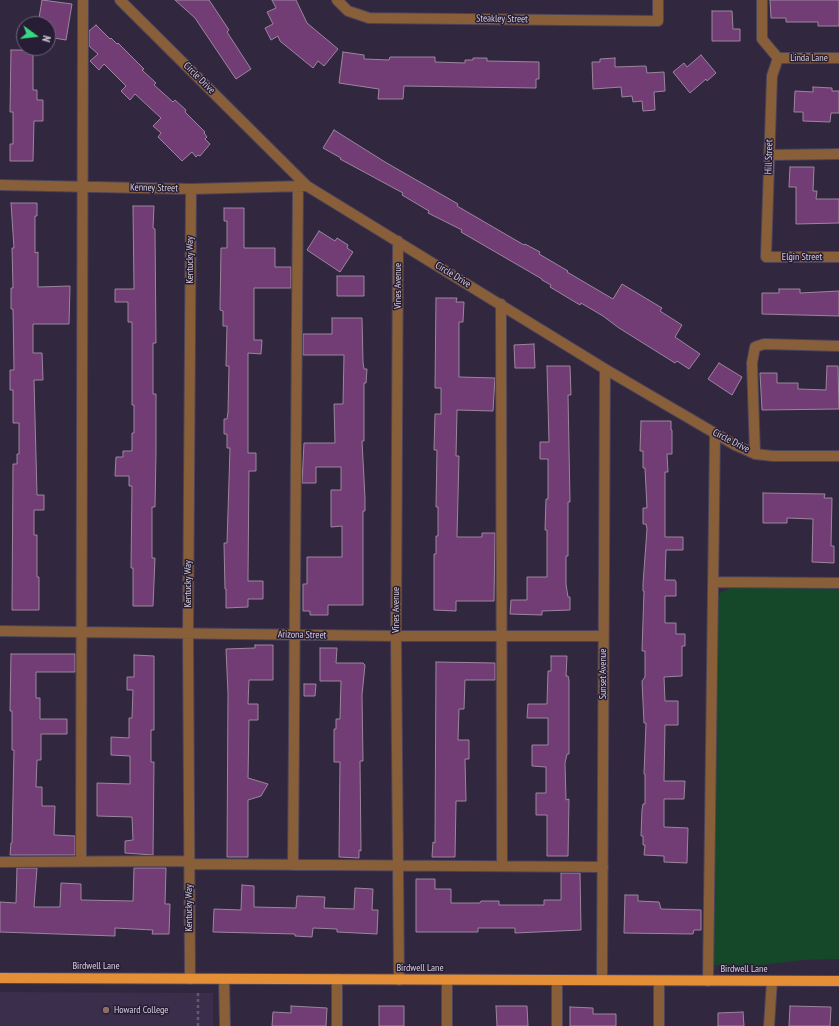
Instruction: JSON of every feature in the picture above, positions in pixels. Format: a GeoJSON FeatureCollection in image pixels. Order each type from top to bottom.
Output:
{"type":"FeatureCollection","features":[{"type":"Feature","properties":{"kind":"main road","name":"Birdwell Lane"},"geometry":{"type":"LineString","coordinates":[[0,978],[839,981]]}},
{"type":"Feature","properties":{"kind":"street"},"geometry":{"type":"LineString","coordinates":[[81,861],[83,0]]}},
{"type":"Feature","properties":{"kind":"street","name":"Circle Drive"},"geometry":{"type":"LineString","coordinates":[[120,0],[303,186],[398,240],[605,369],[715,433],[755,454],[773,456],[839,456]]}},
{"type":"Feature","properties":{"kind":"street","name":"Steakley Street"},"geometry":{"type":"LineString","coordinates":[[337,0],[348,11],[369,18],[658,21],[658,0]]}},
{"type":"Feature","properties":{"kind":"street"},"geometry":{"type":"LineString","coordinates":[[762,0],[762,39],[778,58]]}},
{"type":"Feature","properties":{"kind":"street","name":"Linda Lane"},"geometry":{"type":"LineString","coordinates":[[778,58],[839,58]]}},
{"type":"Feature","properties":{"kind":"street","name":"Hill Street"},"geometry":{"type":"LineString","coordinates":[[766,257],[772,76],[778,58]]}},
{"type":"Feature","properties":{"kind":"street"},"geometry":{"type":"LineString","coordinates":[[769,155],[839,154]]}},
{"type":"Feature","properties":{"kind":"street","name":"Kenney Street"},"geometry":{"type":"LineString","coordinates":[[0,185],[191,189],[303,186]]}},
{"type":"Feature","properties":{"kind":"street"},"geometry":{"type":"LineString","coordinates":[[293,865],[295,635],[303,186]]}},
{"type":"Feature","properties":{"kind":"street","name":"Kentucky Way"},"geometry":{"type":"LineString","coordinates":[[191,189],[188,633],[189,863],[194,979]]}},
{"type":"Feature","properties":{"kind":"street","name":"Vines Avenue"},"geometry":{"type":"LineString","coordinates":[[398,240],[396,636],[399,980]]}},
{"type":"Feature","properties":{"kind":"street","name":"Elgin Street"},"geometry":{"type":"LineString","coordinates":[[766,257],[839,257]]}},
{"type":"Feature","properties":{"kind":"street"},"geometry":{"type":"LineString","coordinates":[[501,304],[502,866]]}},
{"type":"Feature","properties":{"kind":"street"},"geometry":{"type":"LineString","coordinates":[[755,454],[752,363],[755,347],[764,344],[839,346]]}},
{"type":"Feature","properties":{"kind":"street","name":"Sunset Avenue"},"geometry":{"type":"LineString","coordinates":[[602,980],[605,369]]}},
{"type":"Feature","properties":{"kind":"street"},"geometry":{"type":"LineString","coordinates":[[708,981],[715,433]]}},
{"type":"Feature","properties":{"kind":"street"},"geometry":{"type":"LineString","coordinates":[[713,582],[839,583]]}},
{"type":"Feature","properties":{"kind":"street","name":"Arizona Street"},"geometry":{"type":"LineString","coordinates":[[0,631],[396,636],[603,636]]}},
{"type":"Feature","properties":{"kind":"street"},"geometry":{"type":"LineString","coordinates":[[0,862],[81,861],[293,865],[398,864],[603,867]]}},
{"type":"Feature","properties":{"kind":"street"},"geometry":{"type":"LineString","coordinates":[[224,979],[225,1026]]}},
{"type":"Feature","properties":{"kind":"street"},"geometry":{"type":"LineString","coordinates":[[337,979],[337,1026]]}},
{"type":"Feature","properties":{"kind":"street"},"geometry":{"type":"LineString","coordinates":[[447,980],[447,1026]]}},
{"type":"Feature","properties":{"kind":"street"},"geometry":{"type":"LineString","coordinates":[[556,1026],[558,980]]}},
{"type":"Feature","properties":{"kind":"street"},"geometry":{"type":"LineString","coordinates":[[659,981],[659,1026]]}},
{"type":"Feature","properties":{"kind":"street"},"geometry":{"type":"LineString","coordinates":[[770,1026],[772,981]]}},
{"type":"Feature","properties":{"kind":"path"},"geometry":{"type":"LineString","coordinates":[[194,979],[198,1026]]}},
{"type":"Feature","properties":{"kind":"shaded area","name":"Howard College"},"geometry":{"type":"Polygon","coordinates":[[[0,992],[213,993],[213,1026],[0,1026],[0,992]]]}},
{"type":"Feature","properties":{"kind":"green space"},"geometry":{"type":"Polygon","coordinates":[[[732,587],[839,587],[839,959],[804,960],[753,966],[710,965],[715,603],[720,593],[732,587]]]}},
{"type":"Feature","properties":{"kind":"building"},"geometry":{"type":"Polygon","coordinates":[[[42,0],[72,4],[66,40],[56,38],[56,16],[39,16],[42,0]]]}},
{"type":"Feature","properties":{"kind":"building"},"geometry":{"type":"Polygon","coordinates":[[[175,0],[209,0],[229,30],[227,32],[251,69],[236,79],[195,18],[175,0]]]}},
{"type":"Feature","properties":{"kind":"building"},"geometry":{"type":"Polygon","coordinates":[[[272,0],[296,0],[307,23],[338,49],[324,66],[318,61],[313,68],[280,41],[278,36],[271,40],[265,28],[273,24],[267,12],[276,8],[272,0]]]}},
{"type":"Feature","properties":{"kind":"building"},"geometry":{"type":"Polygon","coordinates":[[[770,0],[839,0],[839,26],[818,26],[818,22],[786,22],[786,18],[771,18],[770,0]]]}},
{"type":"Feature","properties":{"kind":"building"},"geometry":{"type":"Polygon","coordinates":[[[712,11],[732,11],[733,29],[740,29],[740,41],[712,41],[712,11]]]}},
{"type":"Feature","properties":{"kind":"building"},"geometry":{"type":"Polygon","coordinates":[[[96,25],[110,39],[111,38],[117,44],[118,43],[156,83],[154,85],[173,102],[175,100],[186,110],[185,112],[205,132],[204,133],[207,137],[205,139],[210,144],[200,156],[198,155],[196,157],[192,152],[182,161],[158,137],[161,133],[153,126],[161,118],[135,94],[130,100],[121,91],[126,86],[104,64],[99,70],[90,61],[98,54],[89,46],[89,31],[96,25]]]}},
{"type":"Feature","properties":{"kind":"building"},"geometry":{"type":"Polygon","coordinates":[[[11,50],[16,50],[16,56],[33,56],[33,90],[37,90],[37,100],[43,100],[43,121],[34,121],[33,161],[10,161],[10,144],[13,144],[13,112],[10,112],[11,50]]]}},
{"type":"Feature","properties":{"kind":"building"},"geometry":{"type":"Polygon","coordinates":[[[343,52],[364,55],[364,59],[389,60],[390,57],[435,57],[435,62],[465,63],[465,60],[473,60],[473,58],[487,58],[487,61],[539,62],[539,79],[536,79],[536,88],[404,86],[403,99],[378,99],[379,89],[339,83],[343,52]]]}},
{"type":"Feature","properties":{"kind":"building"},"geometry":{"type":"Polygon","coordinates":[[[701,55],[716,73],[707,81],[706,79],[690,93],[673,72],[684,63],[687,67],[701,55]]]}},
{"type":"Feature","properties":{"kind":"building"},"geometry":{"type":"Polygon","coordinates":[[[615,58],[615,67],[646,66],[647,73],[664,72],[665,91],[654,92],[655,110],[643,111],[642,101],[633,102],[632,96],[622,97],[621,87],[593,89],[592,62],[600,62],[600,59],[615,58]]]}},
{"type":"Feature","properties":{"kind":"building"},"geometry":{"type":"Polygon","coordinates":[[[813,87],[832,88],[832,91],[839,91],[839,113],[831,113],[830,122],[803,121],[803,112],[794,112],[795,91],[813,92],[813,87]]]}},
{"type":"Feature","properties":{"kind":"building"},"geometry":{"type":"Polygon","coordinates":[[[334,130],[385,162],[458,204],[457,206],[524,245],[525,244],[540,252],[539,254],[613,299],[622,284],[662,308],[660,311],[682,325],[675,337],[700,354],[689,369],[677,361],[675,363],[619,328],[603,316],[581,303],[580,305],[550,287],[551,285],[542,279],[461,232],[462,230],[428,213],[429,211],[402,195],[403,193],[340,159],[341,158],[323,148],[334,130]]]}},
{"type":"Feature","properties":{"kind":"building"},"geometry":{"type":"Polygon","coordinates":[[[790,167],[814,167],[813,191],[817,191],[816,199],[839,199],[839,223],[796,224],[796,187],[789,187],[790,167]]]}},
{"type":"Feature","properties":{"kind":"building"},"geometry":{"type":"Polygon","coordinates":[[[11,203],[37,203],[37,216],[35,216],[35,253],[38,252],[38,287],[70,286],[69,324],[33,324],[33,353],[42,353],[43,380],[34,380],[37,495],[44,495],[44,510],[34,510],[34,535],[37,535],[39,610],[12,610],[13,464],[17,464],[17,454],[19,454],[19,423],[13,423],[13,390],[10,390],[10,370],[14,370],[13,309],[11,309],[11,288],[13,288],[12,248],[14,248],[11,203]]]}},
{"type":"Feature","properties":{"kind":"building"},"geometry":{"type":"Polygon","coordinates":[[[133,206],[154,206],[153,228],[155,229],[156,343],[153,343],[153,394],[156,394],[156,452],[155,507],[152,507],[152,558],[155,558],[153,606],[133,606],[133,568],[131,568],[132,486],[129,486],[129,476],[115,476],[116,457],[123,457],[123,451],[132,451],[132,433],[134,433],[134,405],[132,405],[132,322],[128,322],[128,302],[115,302],[115,289],[134,289],[133,206]]]}},
{"type":"Feature","properties":{"kind":"building"},"geometry":{"type":"Polygon","coordinates":[[[224,208],[244,208],[244,248],[275,248],[275,267],[291,267],[291,288],[254,288],[254,340],[262,340],[261,354],[248,353],[248,453],[256,453],[256,471],[249,471],[248,581],[263,581],[263,599],[248,599],[248,607],[226,608],[224,543],[227,543],[230,448],[227,448],[227,434],[224,434],[224,419],[227,419],[228,412],[229,366],[226,366],[227,326],[223,326],[223,311],[220,310],[221,248],[227,248],[227,221],[224,221],[224,208]]]}},
{"type":"Feature","properties":{"kind":"building"},"geometry":{"type":"Polygon","coordinates":[[[319,231],[335,241],[337,238],[348,245],[347,248],[353,252],[340,272],[307,250],[319,231]]]}},
{"type":"Feature","properties":{"kind":"building"},"geometry":{"type":"Polygon","coordinates":[[[337,276],[364,276],[364,296],[337,296],[337,276]]]}},
{"type":"Feature","properties":{"kind":"building"},"geometry":{"type":"Polygon","coordinates":[[[779,289],[800,289],[800,293],[839,291],[839,316],[762,314],[762,293],[779,293],[779,289]]]}},
{"type":"Feature","properties":{"kind":"building"},"geometry":{"type":"Polygon","coordinates":[[[436,298],[457,298],[456,302],[464,302],[463,322],[459,322],[459,377],[495,378],[493,411],[457,410],[456,456],[459,456],[457,537],[482,537],[482,533],[495,533],[494,601],[456,601],[456,611],[434,610],[434,554],[436,554],[436,536],[438,536],[438,507],[436,507],[437,450],[434,450],[435,414],[441,414],[441,388],[435,388],[436,298]]]}},
{"type":"Feature","properties":{"kind":"building"},"geometry":{"type":"Polygon","coordinates":[[[332,318],[362,318],[363,362],[364,369],[367,369],[366,383],[364,383],[364,441],[362,441],[365,498],[365,511],[363,511],[363,605],[328,605],[328,615],[310,615],[310,611],[303,611],[303,584],[307,584],[307,557],[342,557],[342,526],[331,527],[331,490],[341,490],[341,467],[316,467],[316,483],[302,483],[304,443],[335,443],[334,404],[343,404],[344,355],[303,355],[303,334],[332,334],[332,318]]]}},
{"type":"Feature","properties":{"kind":"building"},"geometry":{"type":"Polygon","coordinates":[[[534,344],[535,368],[515,368],[514,345],[534,344]]]}},
{"type":"Feature","properties":{"kind":"building"},"geometry":{"type":"Polygon","coordinates":[[[719,363],[742,377],[732,395],[708,379],[719,363]]]}},
{"type":"Feature","properties":{"kind":"building"},"geometry":{"type":"Polygon","coordinates":[[[547,366],[570,366],[571,395],[568,395],[570,502],[568,502],[568,556],[566,556],[566,584],[568,597],[570,597],[570,610],[542,611],[542,615],[510,614],[511,600],[527,600],[527,577],[547,577],[547,530],[545,530],[546,499],[548,499],[548,459],[540,459],[540,442],[549,442],[547,366]]]}},
{"type":"Feature","properties":{"kind":"building"},"geometry":{"type":"Polygon","coordinates":[[[827,366],[838,366],[839,409],[762,410],[760,373],[777,373],[777,383],[798,383],[798,389],[826,390],[827,366]]]}},
{"type":"Feature","properties":{"kind":"building"},"geometry":{"type":"Polygon","coordinates":[[[641,421],[671,421],[672,430],[672,454],[667,454],[668,472],[665,472],[665,537],[683,537],[683,550],[666,550],[665,580],[675,580],[676,596],[665,596],[665,623],[676,623],[676,634],[685,634],[685,646],[682,646],[682,676],[664,677],[665,701],[678,701],[678,725],[665,725],[664,781],[685,781],[684,799],[664,799],[664,827],[688,828],[687,863],[664,862],[664,856],[644,855],[645,845],[643,845],[643,836],[641,836],[642,810],[643,804],[645,804],[644,774],[646,723],[644,723],[642,681],[645,677],[645,651],[642,651],[643,584],[647,529],[646,524],[643,524],[643,508],[647,508],[643,451],[640,451],[641,421]]]}},
{"type":"Feature","properties":{"kind":"building"},"geometry":{"type":"Polygon","coordinates":[[[763,493],[825,494],[824,498],[832,498],[831,546],[834,546],[834,563],[812,562],[813,519],[787,518],[787,523],[763,523],[763,493]]]}},
{"type":"Feature","properties":{"kind":"building"},"geometry":{"type":"Polygon","coordinates":[[[255,645],[273,645],[273,680],[249,680],[248,704],[258,704],[258,720],[249,720],[248,778],[268,784],[261,796],[248,800],[248,857],[227,857],[228,693],[226,649],[255,648],[255,645]]]}},
{"type":"Feature","properties":{"kind":"building"},"geometry":{"type":"Polygon","coordinates":[[[320,648],[337,648],[336,663],[363,663],[365,665],[362,695],[363,761],[360,761],[361,851],[359,850],[359,858],[339,857],[340,762],[334,762],[334,729],[336,729],[336,719],[340,719],[341,681],[320,681],[320,648]]]}},
{"type":"Feature","properties":{"kind":"building"},"geometry":{"type":"Polygon","coordinates":[[[11,654],[75,654],[75,672],[36,672],[36,698],[40,698],[40,719],[67,719],[67,734],[41,734],[41,760],[37,760],[36,787],[42,787],[42,806],[55,806],[54,835],[75,836],[75,855],[10,855],[12,843],[14,750],[12,750],[12,711],[10,711],[11,654]]]}},
{"type":"Feature","properties":{"kind":"building"},"geometry":{"type":"Polygon","coordinates":[[[134,655],[154,656],[154,730],[151,730],[151,762],[154,762],[153,855],[125,853],[125,841],[133,840],[132,817],[97,816],[97,783],[130,784],[130,756],[111,755],[111,737],[129,738],[129,718],[132,718],[133,690],[127,690],[127,677],[134,677],[134,655]]]}},
{"type":"Feature","properties":{"kind":"building"},"geometry":{"type":"Polygon","coordinates":[[[551,656],[567,656],[566,676],[568,676],[569,680],[569,754],[567,754],[565,763],[566,800],[569,799],[568,856],[547,856],[547,815],[536,815],[536,793],[546,793],[546,767],[532,766],[532,745],[548,745],[548,718],[527,718],[528,704],[547,704],[548,671],[551,671],[551,656]]]}},
{"type":"Feature","properties":{"kind":"building"},"geometry":{"type":"Polygon","coordinates":[[[436,662],[495,663],[495,680],[465,680],[464,709],[459,709],[458,740],[469,740],[469,759],[465,759],[466,801],[456,801],[455,857],[432,857],[433,842],[435,843],[436,662]]]}},
{"type":"Feature","properties":{"kind":"building"},"geometry":{"type":"Polygon","coordinates":[[[304,684],[316,684],[315,696],[304,696],[304,684]]]}},
{"type":"Feature","properties":{"kind":"building"},"geometry":{"type":"Polygon","coordinates":[[[17,868],[37,868],[34,907],[60,907],[61,883],[81,884],[81,900],[133,901],[134,868],[166,868],[165,904],[170,904],[169,934],[152,934],[153,930],[115,928],[115,936],[0,932],[0,902],[16,903],[17,868]]]}},
{"type":"Feature","properties":{"kind":"building"},"geometry":{"type":"Polygon","coordinates":[[[561,873],[580,873],[581,930],[515,933],[515,928],[478,928],[478,932],[416,932],[416,879],[435,879],[435,889],[451,889],[451,903],[480,903],[481,901],[499,901],[499,905],[544,905],[544,900],[561,900],[561,873]]]}},
{"type":"Feature","properties":{"kind":"building"},"geometry":{"type":"Polygon","coordinates":[[[242,885],[254,886],[254,907],[296,908],[297,896],[325,897],[324,908],[354,909],[355,888],[373,889],[372,910],[378,910],[377,934],[337,932],[337,929],[313,928],[312,937],[295,936],[295,934],[213,932],[214,909],[241,910],[242,885]]]}},
{"type":"Feature","properties":{"kind":"building"},"geometry":{"type":"Polygon","coordinates":[[[625,895],[638,895],[638,901],[659,902],[661,909],[701,910],[701,930],[694,930],[693,934],[624,933],[625,895]]]}},
{"type":"Feature","properties":{"kind":"building"},"geometry":{"type":"Polygon","coordinates":[[[291,1006],[327,1008],[326,1026],[272,1026],[273,1012],[291,1013],[291,1006]]]}},
{"type":"Feature","properties":{"kind":"building"},"geometry":{"type":"Polygon","coordinates":[[[379,1006],[404,1006],[404,1026],[379,1026],[379,1006]]]}},
{"type":"Feature","properties":{"kind":"building"},"geometry":{"type":"Polygon","coordinates":[[[496,1006],[527,1006],[528,1026],[497,1026],[496,1006]]]}},
{"type":"Feature","properties":{"kind":"building"},"geometry":{"type":"Polygon","coordinates":[[[790,1006],[831,1007],[830,1026],[789,1026],[790,1006]]]}},
{"type":"Feature","properties":{"kind":"building"},"geometry":{"type":"Polygon","coordinates":[[[570,1007],[593,1008],[593,1014],[616,1014],[616,1026],[570,1026],[570,1007]]]}},
{"type":"Feature","properties":{"kind":"building"},"geometry":{"type":"Polygon","coordinates":[[[743,1012],[744,1026],[718,1026],[718,1013],[743,1012]]]}},
{"type":"Feature","properties":{"kind":"place","name":"Howard College"},"geometry":{"type":"Point","coordinates":[106,1010]}}]}
